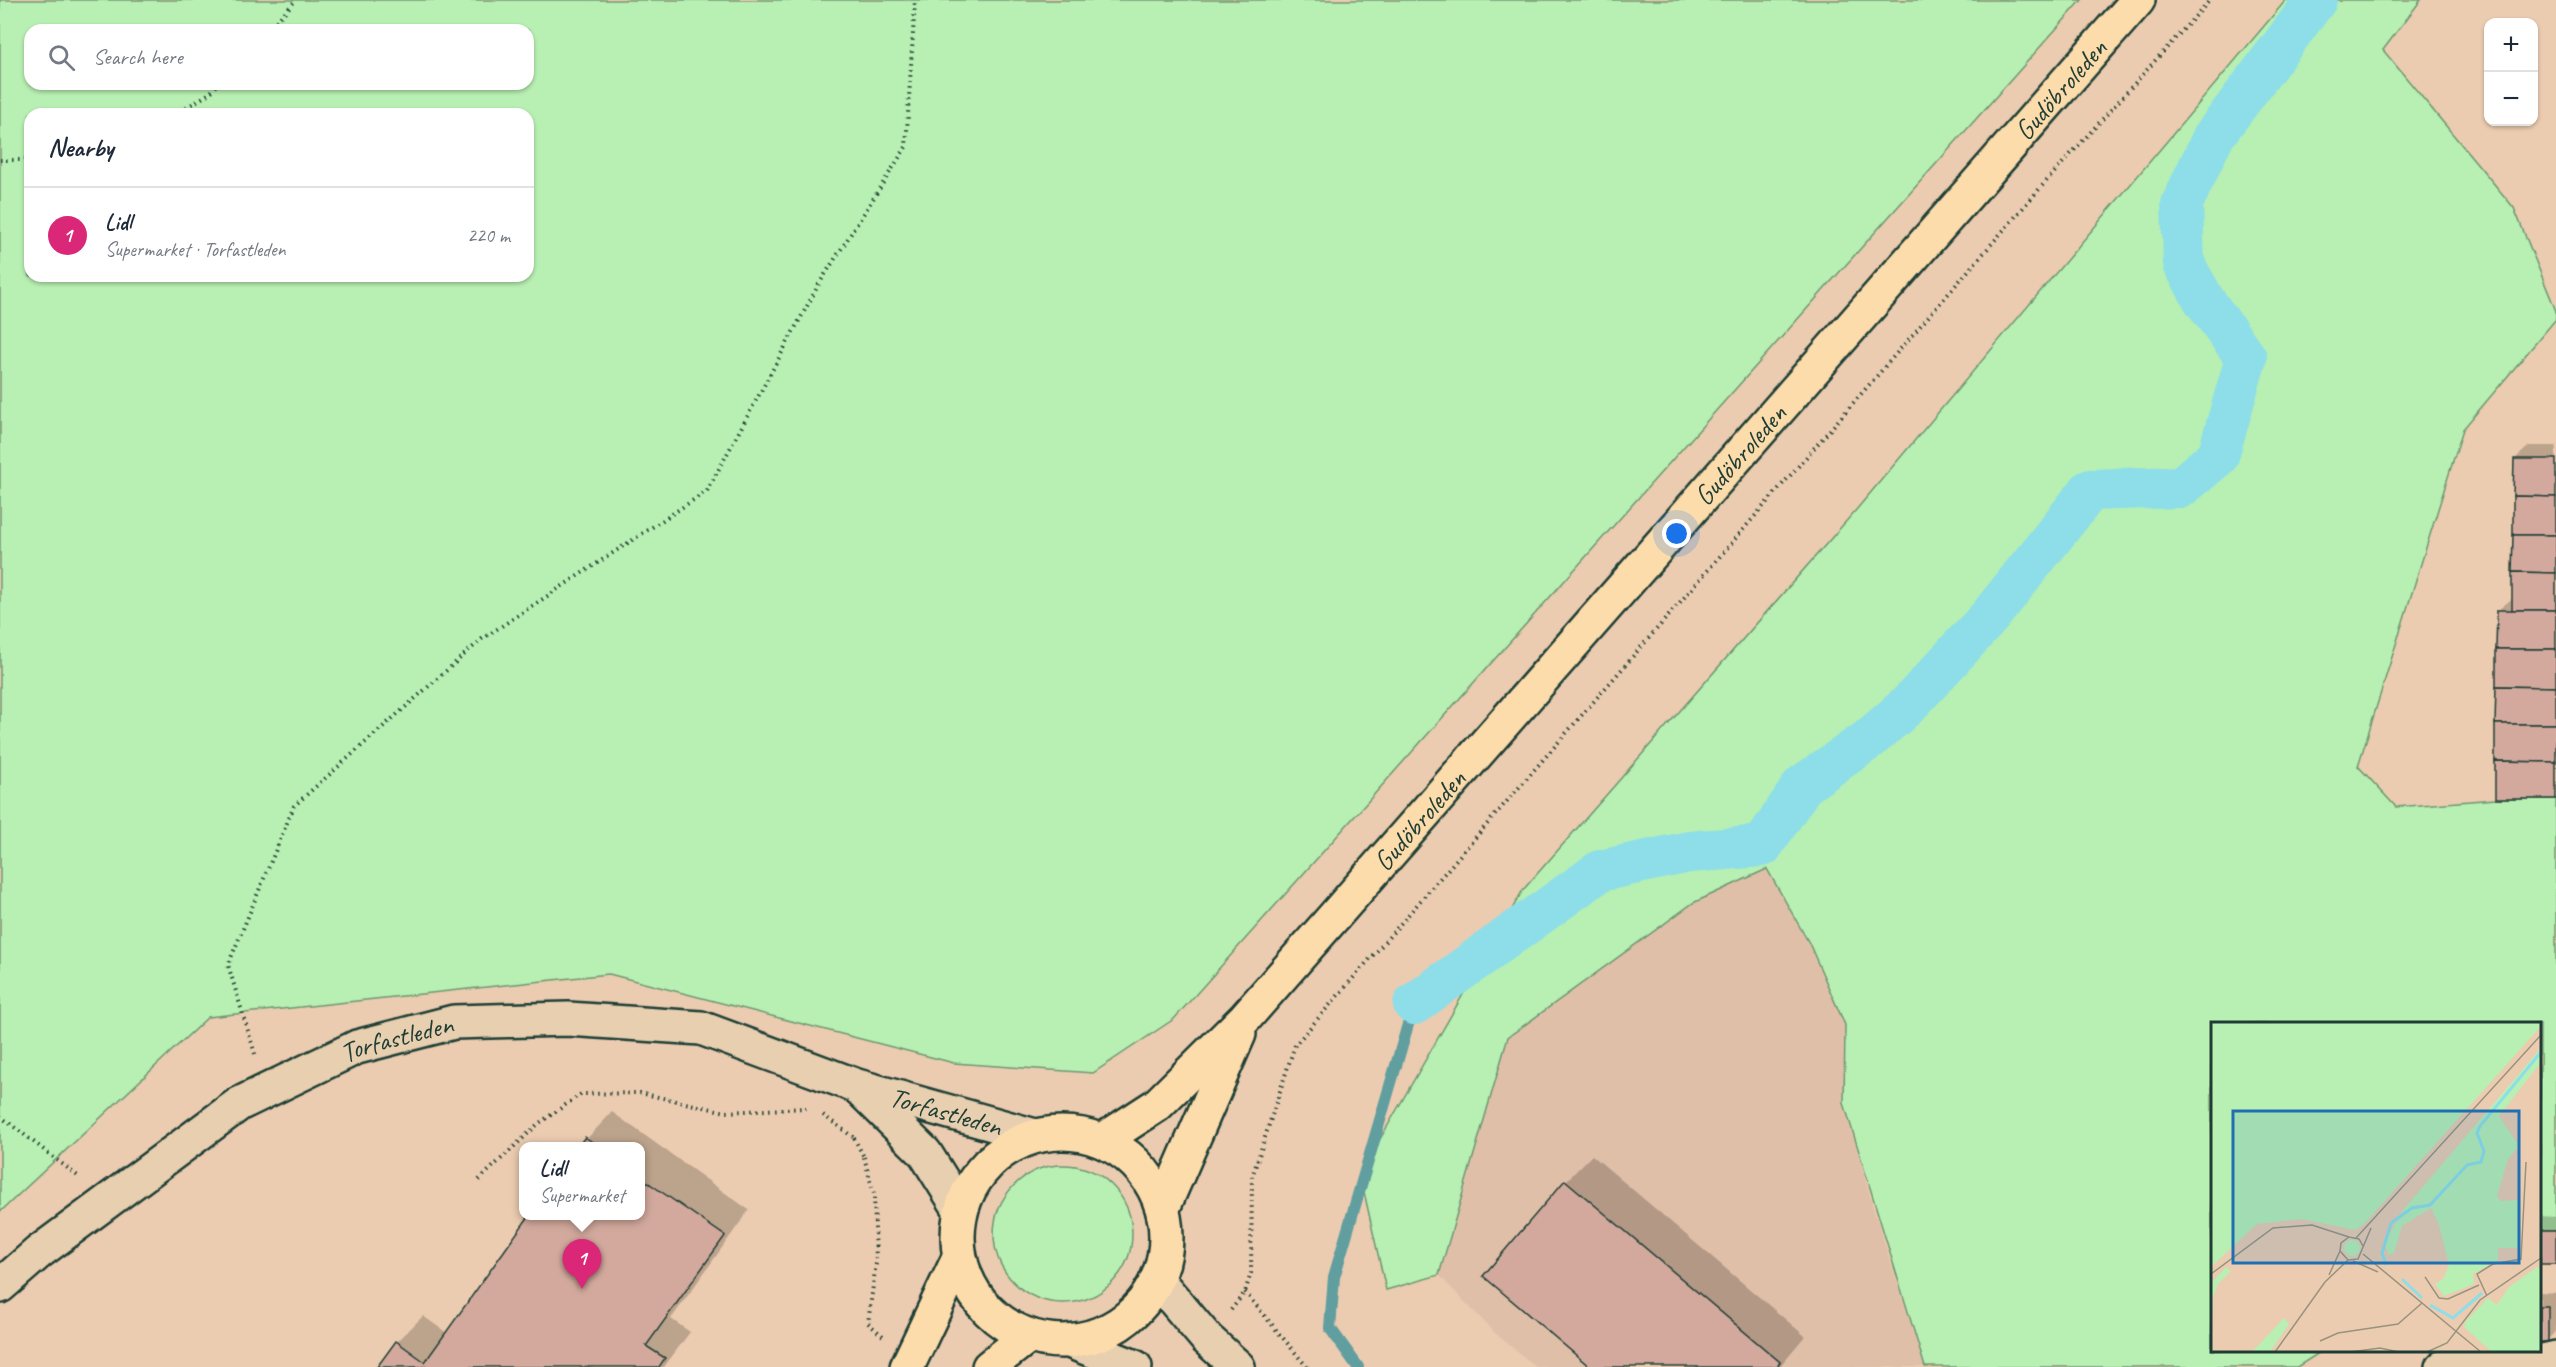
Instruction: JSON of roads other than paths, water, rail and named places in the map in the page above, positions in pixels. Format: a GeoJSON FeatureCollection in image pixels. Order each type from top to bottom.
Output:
{"type":"FeatureCollection","features":[{"type":"Feature","properties":{"kind":"main road","name":"Gudöbroleden"},"geometry":{"type":"LineString","coordinates":[[1103,1140],[1157,1105],[1245,1018],[2138,0]]}},
{"type":"Feature","properties":{"kind":"main road","name":"Gudöbroleden"},"geometry":{"type":"LineString","coordinates":[[1163,1208],[1245,1018]]}},
{"type":"Feature","properties":{"kind":"main road"},"geometry":{"type":"LineString","coordinates":[[908,1363],[958,1260],[960,1209],[968,1189],[1004,1149],[1035,1136],[1084,1134],[1103,1140],[1130,1153],[1147,1175],[1163,1208],[1167,1245],[1158,1281],[1142,1306],[1112,1330],[1074,1342],[1027,1337],[994,1319],[973,1295],[958,1260]]}},
{"type":"Feature","properties":{"kind":"main road"},"geometry":{"type":"LineString","coordinates":[[989,1367],[1027,1337]]}},
{"type":"Feature","properties":{"kind":"street","name":"Torfastleden"},"geometry":{"type":"LineString","coordinates":[[0,1286],[39,1252],[239,1104],[357,1047],[454,1022],[568,1019],[701,1028],[857,1086],[1035,1136]]}},
{"type":"Feature","properties":{"kind":"street","name":"Torfastleden"},"geometry":{"type":"LineString","coordinates":[[857,1086],[925,1153],[960,1209]]}},
{"type":"Feature","properties":{"kind":"street"},"geometry":{"type":"LineString","coordinates":[[1158,1281],[1207,1339],[1238,1367]]}},
{"type":"Feature","properties":{"kind":"street"},"geometry":{"type":"LineString","coordinates":[[1074,1342],[1135,1367]]}},
{"type":"Feature","properties":{"kind":"street"},"geometry":{"type":"LineString","coordinates":[[2443,1367],[2525,1365],[2556,1358]]}},
{"type":"Feature","properties":{"kind":"waterway"},"geometry":{"type":"LineString","coordinates":[[1414,1004],[1600,871],[1689,852],[1762,846],[1803,785],[1868,740],[1908,705],[1990,616],[2090,490],[2181,487],[2218,456],[2246,358],[2204,300],[2184,264],[2182,204],[2213,137],[2316,0]]}},
{"type":"Feature","properties":{"kind":"waterway"},"geometry":{"type":"LineString","coordinates":[[1358,1367],[1330,1328],[1334,1277],[1414,1004]]}},
{"type":"Feature","properties":{"kind":"place","name":"Lidl"},"geometry":{"type":"Point","coordinates":[582,1289]}}]}
